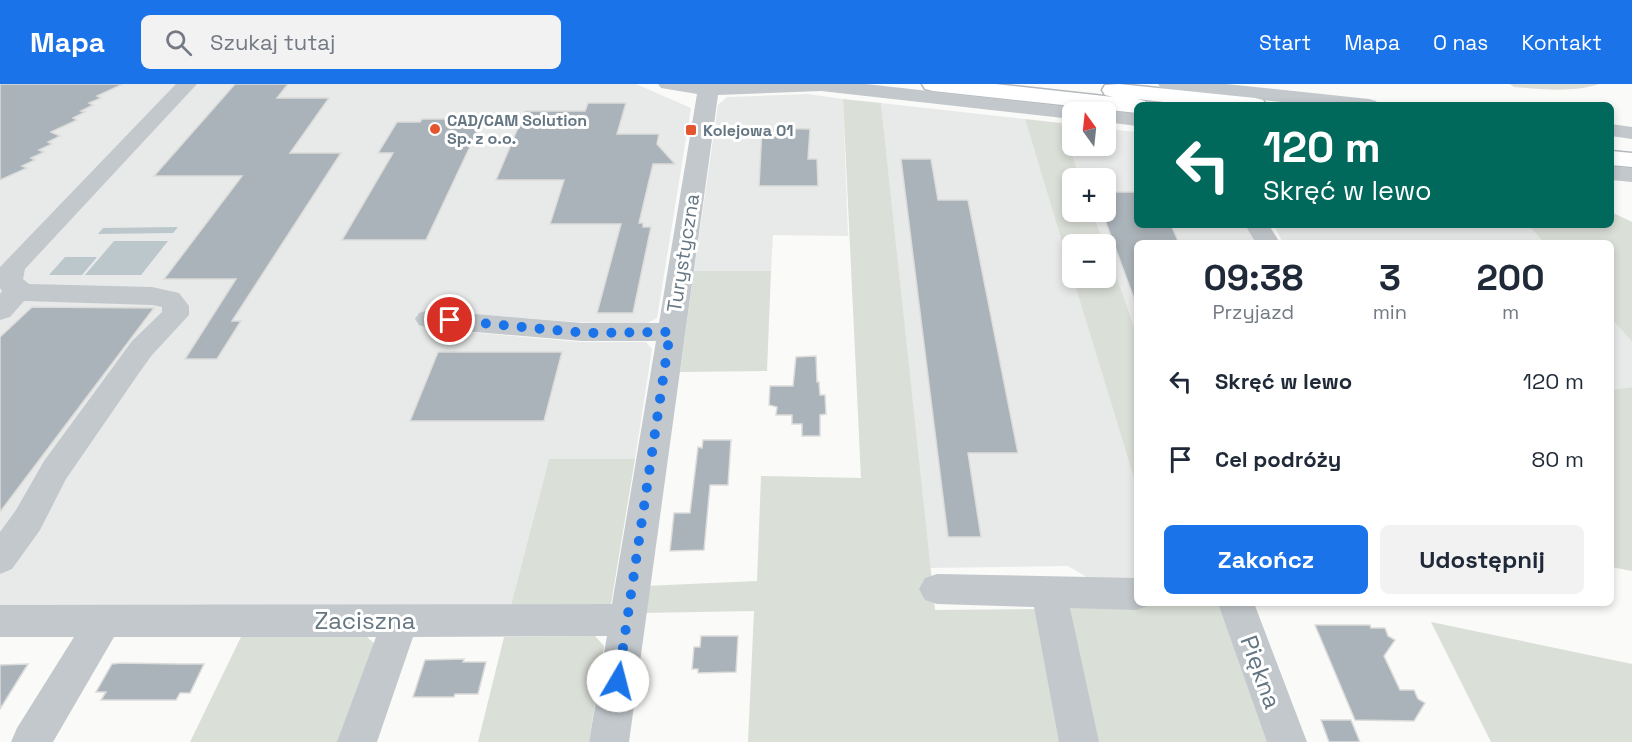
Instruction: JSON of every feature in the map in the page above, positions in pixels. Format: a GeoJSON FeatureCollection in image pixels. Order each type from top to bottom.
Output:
{"type":"FeatureCollection","features":[{"type":"Feature","properties":{"kind":"highway"},"geometry":{"type":"LineString","coordinates":[[933,84],[1134,106]]}},
{"type":"Feature","properties":{"kind":"highway"},"geometry":{"type":"LineString","coordinates":[[1057,84],[1228,102]]}},
{"type":"Feature","properties":{"kind":"highway"},"geometry":{"type":"LineString","coordinates":[[1614,143],[1632,145]]}},
{"type":"Feature","properties":{"kind":"highway"},"geometry":{"type":"LineString","coordinates":[[1614,158],[1632,160]]}},
{"type":"Feature","properties":{"kind":"street"},"geometry":{"type":"LineString","coordinates":[[0,559],[28,520],[55,470],[129,366],[142,348],[176,315],[176,306],[170,299],[152,296],[40,294],[19,290],[11,285],[13,267],[187,84]]}},
{"type":"Feature","properties":{"kind":"street"},"geometry":{"type":"LineString","coordinates":[[668,84],[709,87],[821,85],[1062,112]]}},
{"type":"Feature","properties":{"kind":"street"},"geometry":{"type":"LineString","coordinates":[[1168,84],[1340,102]]}},
{"type":"Feature","properties":{"kind":"street","name":"Turystyczna"},"geometry":{"type":"LineString","coordinates":[[609,742],[709,87]]}},
{"type":"Feature","properties":{"kind":"street"},"geometry":{"type":"LineString","coordinates":[[1116,117],[1134,120]]}},
{"type":"Feature","properties":{"kind":"street"},"geometry":{"type":"LineString","coordinates":[[1614,130],[1632,133]]}},
{"type":"Feature","properties":{"kind":"street"},"geometry":{"type":"LineString","coordinates":[[1614,173],[1632,175]]}},
{"type":"Feature","properties":{"kind":"street"},"geometry":{"type":"LineString","coordinates":[[0,311],[19,290]]}},
{"type":"Feature","properties":{"kind":"street"},"geometry":{"type":"LineString","coordinates":[[429,319],[585,333],[670,332]]}},
{"type":"Feature","properties":{"kind":"street"},"geometry":{"type":"LineString","coordinates":[[937,590],[1134,594]]}},
{"type":"Feature","properties":{"kind":"street"},"geometry":{"type":"LineString","coordinates":[[1049,593],[1079,742]]}},
{"type":"Feature","properties":{"kind":"street","name":"Piękna"},"geometry":{"type":"LineString","coordinates":[[1237,606],[1287,742]]}},
{"type":"Feature","properties":{"kind":"street"},"geometry":{"type":"LineString","coordinates":[[357,742],[400,620]]}},
{"type":"Feature","properties":{"kind":"street","name":"Zaciszna"},"geometry":{"type":"LineString","coordinates":[[0,621],[627,620]]}},
{"type":"Feature","properties":{"kind":"street"},"geometry":{"type":"LineString","coordinates":[[31,742],[104,621]]}},
{"type":"Feature","properties":{"kind":"shaded area"},"geometry":{"type":"Polygon","coordinates":[[[0,84],[636,84],[691,108],[657,318],[645,324],[575,322],[432,311],[425,328],[581,342],[646,342],[652,349],[635,459],[549,459],[511,605],[0,605],[0,84]]]}},
{"type":"Feature","properties":{"kind":"shaded area"},"geometry":{"type":"Polygon","coordinates":[[[1510,84],[1599,84],[1578,89],[1556,90],[1514,87],[1510,84]]]}},
{"type":"Feature","properties":{"kind":"shaded area"},"geometry":{"type":"Polygon","coordinates":[[[808,94],[843,99],[848,236],[773,235],[771,271],[694,271],[718,105],[727,97],[808,94]]]}},
{"type":"Feature","properties":{"kind":"shaded area"},"geometry":{"type":"Polygon","coordinates":[[[843,99],[881,103],[935,610],[1041,609],[1067,742],[748,742],[754,611],[642,613],[645,586],[757,581],[761,476],[861,478],[843,99]]]}},
{"type":"Feature","properties":{"kind":"shaded area"},"geometry":{"type":"Polygon","coordinates":[[[881,103],[1025,119],[1062,241],[1062,288],[1076,288],[1134,478],[1134,578],[1088,578],[1068,566],[930,568],[881,103]]]}},
{"type":"Feature","properties":{"kind":"shaded area"},"geometry":{"type":"Polygon","coordinates":[[[1025,119],[1061,123],[1062,156],[1072,156],[1077,168],[1062,168],[1062,222],[1096,222],[1100,234],[1062,234],[1062,242],[1025,119]]]}},
{"type":"Feature","properties":{"kind":"shaded area"},"geometry":{"type":"Polygon","coordinates":[[[1116,130],[1134,132],[1134,228],[1254,228],[1260,240],[1134,240],[1134,327],[1116,278],[1116,234],[1100,234],[1096,222],[1116,222],[1116,168],[1077,168],[1072,156],[1116,156],[1116,130]]]}},
{"type":"Feature","properties":{"kind":"shaded area"},"geometry":{"type":"Polygon","coordinates":[[[1614,213],[1632,222],[1632,342],[1614,321],[1614,240],[1541,240],[1531,228],[1614,228],[1614,213]]]}},
{"type":"Feature","properties":{"kind":"shaded area"},"geometry":{"type":"Polygon","coordinates":[[[178,227],[173,233],[98,234],[103,228],[178,227]]]}},
{"type":"Feature","properties":{"kind":"shaded area"},"geometry":{"type":"Polygon","coordinates":[[[1276,228],[1531,228],[1541,240],[1282,240],[1276,228]]]}},
{"type":"Feature","properties":{"kind":"shaded area"},"geometry":{"type":"Polygon","coordinates":[[[114,241],[168,241],[141,275],[85,275],[114,241]]]}},
{"type":"Feature","properties":{"kind":"shaded area"},"geometry":{"type":"Polygon","coordinates":[[[65,257],[97,257],[82,275],[49,275],[65,257]]]}},
{"type":"Feature","properties":{"kind":"shaded area"},"geometry":{"type":"Polygon","coordinates":[[[694,271],[771,271],[767,371],[680,372],[694,271]]]}},
{"type":"Feature","properties":{"kind":"shaded area"},"geometry":{"type":"Polygon","coordinates":[[[1116,276],[1134,327],[1134,478],[1076,288],[1116,288],[1116,276]]]}},
{"type":"Feature","properties":{"kind":"shaded area"},"geometry":{"type":"Polygon","coordinates":[[[1614,321],[1632,342],[1632,387],[1614,390],[1614,321]]]}},
{"type":"Feature","properties":{"kind":"shaded area"},"geometry":{"type":"Polygon","coordinates":[[[1632,387],[1632,571],[1614,568],[1614,390],[1632,387]]]}},
{"type":"Feature","properties":{"kind":"shaded area"},"geometry":{"type":"Polygon","coordinates":[[[549,459],[635,459],[611,604],[511,605],[549,459]]]}},
{"type":"Feature","properties":{"kind":"shaded area"},"geometry":{"type":"Polygon","coordinates":[[[1059,605],[1222,606],[1269,742],[1088,742],[1059,605]]]}},
{"type":"Feature","properties":{"kind":"shaded area"},"geometry":{"type":"Polygon","coordinates":[[[1431,622],[1632,664],[1632,742],[1491,742],[1431,622]]]}},
{"type":"Feature","properties":{"kind":"shaded area"},"geometry":{"type":"Polygon","coordinates":[[[595,636],[604,646],[589,742],[478,742],[504,637],[595,636]]]}},
{"type":"Feature","properties":{"kind":"shaded area"},"geometry":{"type":"Polygon","coordinates":[[[241,637],[367,637],[376,645],[340,742],[190,742],[241,637]]]}},
{"type":"Feature","properties":{"kind":"building"},"geometry":{"type":"Polygon","coordinates":[[[0,84],[123,84],[97,96],[101,98],[89,103],[93,105],[73,118],[77,120],[51,132],[60,136],[48,142],[52,144],[39,150],[44,152],[31,158],[35,160],[22,166],[27,168],[0,180],[0,84]]]}},
{"type":"Feature","properties":{"kind":"building"},"geometry":{"type":"Polygon","coordinates":[[[235,84],[288,84],[277,98],[329,98],[290,153],[341,153],[232,321],[241,321],[217,359],[185,359],[236,279],[164,279],[242,176],[154,176],[235,84]]]}},
{"type":"Feature","properties":{"kind":"building"},"geometry":{"type":"Polygon","coordinates":[[[588,103],[626,103],[617,134],[659,134],[657,144],[675,164],[653,164],[639,223],[643,223],[643,227],[651,227],[633,313],[597,313],[621,224],[550,224],[564,180],[496,180],[525,111],[585,111],[588,103]]]}},
{"type":"Feature","properties":{"kind":"building"},"geometry":{"type":"Polygon","coordinates":[[[422,119],[483,119],[426,240],[342,240],[393,153],[378,153],[397,122],[420,122],[422,119]]]}},
{"type":"Feature","properties":{"kind":"building"},"geometry":{"type":"Polygon","coordinates":[[[762,128],[810,129],[808,159],[817,159],[818,186],[759,186],[762,128]]]}},
{"type":"Feature","properties":{"kind":"building"},"geometry":{"type":"Polygon","coordinates":[[[901,159],[931,159],[938,200],[968,200],[1018,453],[968,453],[981,537],[948,537],[901,159]]]}},
{"type":"Feature","properties":{"kind":"building"},"geometry":{"type":"Polygon","coordinates":[[[1116,192],[1134,192],[1134,228],[1172,228],[1178,240],[1134,240],[1134,298],[1116,250],[1116,234],[1110,234],[1106,222],[1116,222],[1116,192]]]}},
{"type":"Feature","properties":{"kind":"building"},"geometry":{"type":"Polygon","coordinates":[[[32,307],[154,308],[0,512],[0,337],[32,307]]]}},
{"type":"Feature","properties":{"kind":"building"},"geometry":{"type":"Polygon","coordinates":[[[438,352],[562,352],[544,421],[410,421],[438,352]]]}},
{"type":"Feature","properties":{"kind":"building"},"geometry":{"type":"Polygon","coordinates":[[[816,356],[817,382],[819,382],[820,395],[825,395],[826,414],[820,415],[820,436],[802,436],[802,424],[792,424],[792,415],[776,415],[777,407],[769,405],[770,386],[793,386],[796,357],[816,356]]]}},
{"type":"Feature","properties":{"kind":"building"},"geometry":{"type":"Polygon","coordinates":[[[703,440],[731,440],[728,485],[710,485],[704,550],[670,551],[674,513],[690,513],[698,447],[702,448],[703,440]]]}},
{"type":"Feature","properties":{"kind":"building"},"geometry":{"type":"Polygon","coordinates":[[[1315,625],[1370,625],[1371,628],[1385,628],[1388,636],[1395,640],[1384,656],[1400,690],[1414,690],[1418,699],[1425,703],[1414,721],[1355,720],[1315,625]]]}},
{"type":"Feature","properties":{"kind":"building"},"geometry":{"type":"Polygon","coordinates":[[[701,636],[738,636],[736,672],[698,673],[698,669],[692,669],[694,647],[700,647],[701,636]]]}},
{"type":"Feature","properties":{"kind":"building"},"geometry":{"type":"Polygon","coordinates":[[[464,659],[463,662],[486,662],[478,694],[455,694],[454,697],[413,697],[425,660],[464,659]]]}},
{"type":"Feature","properties":{"kind":"building"},"geometry":{"type":"Polygon","coordinates":[[[28,664],[0,709],[0,665],[28,664]]]}},
{"type":"Feature","properties":{"kind":"building"},"geometry":{"type":"Polygon","coordinates":[[[112,664],[204,664],[190,693],[180,693],[176,700],[101,700],[106,692],[96,692],[112,664]]]}},
{"type":"Feature","properties":{"kind":"building"},"geometry":{"type":"Polygon","coordinates":[[[1321,720],[1351,720],[1360,742],[1329,742],[1321,720]]]}},
{"type":"Feature","properties":{"kind":"place","name":"CAD/CAM Solution Sp. z o.o."},"geometry":{"type":"Point","coordinates":[435,129]}},
{"type":"Feature","properties":{"kind":"place","name":"Kolejowa 01"},"geometry":{"type":"Point","coordinates":[691,130]}},
{"type":"Feature","properties":{"kind":"route"},"geometry":{"type":"LineString","coordinates":[[450,320],[585,333],[670,332],[618,681]]}}]}
